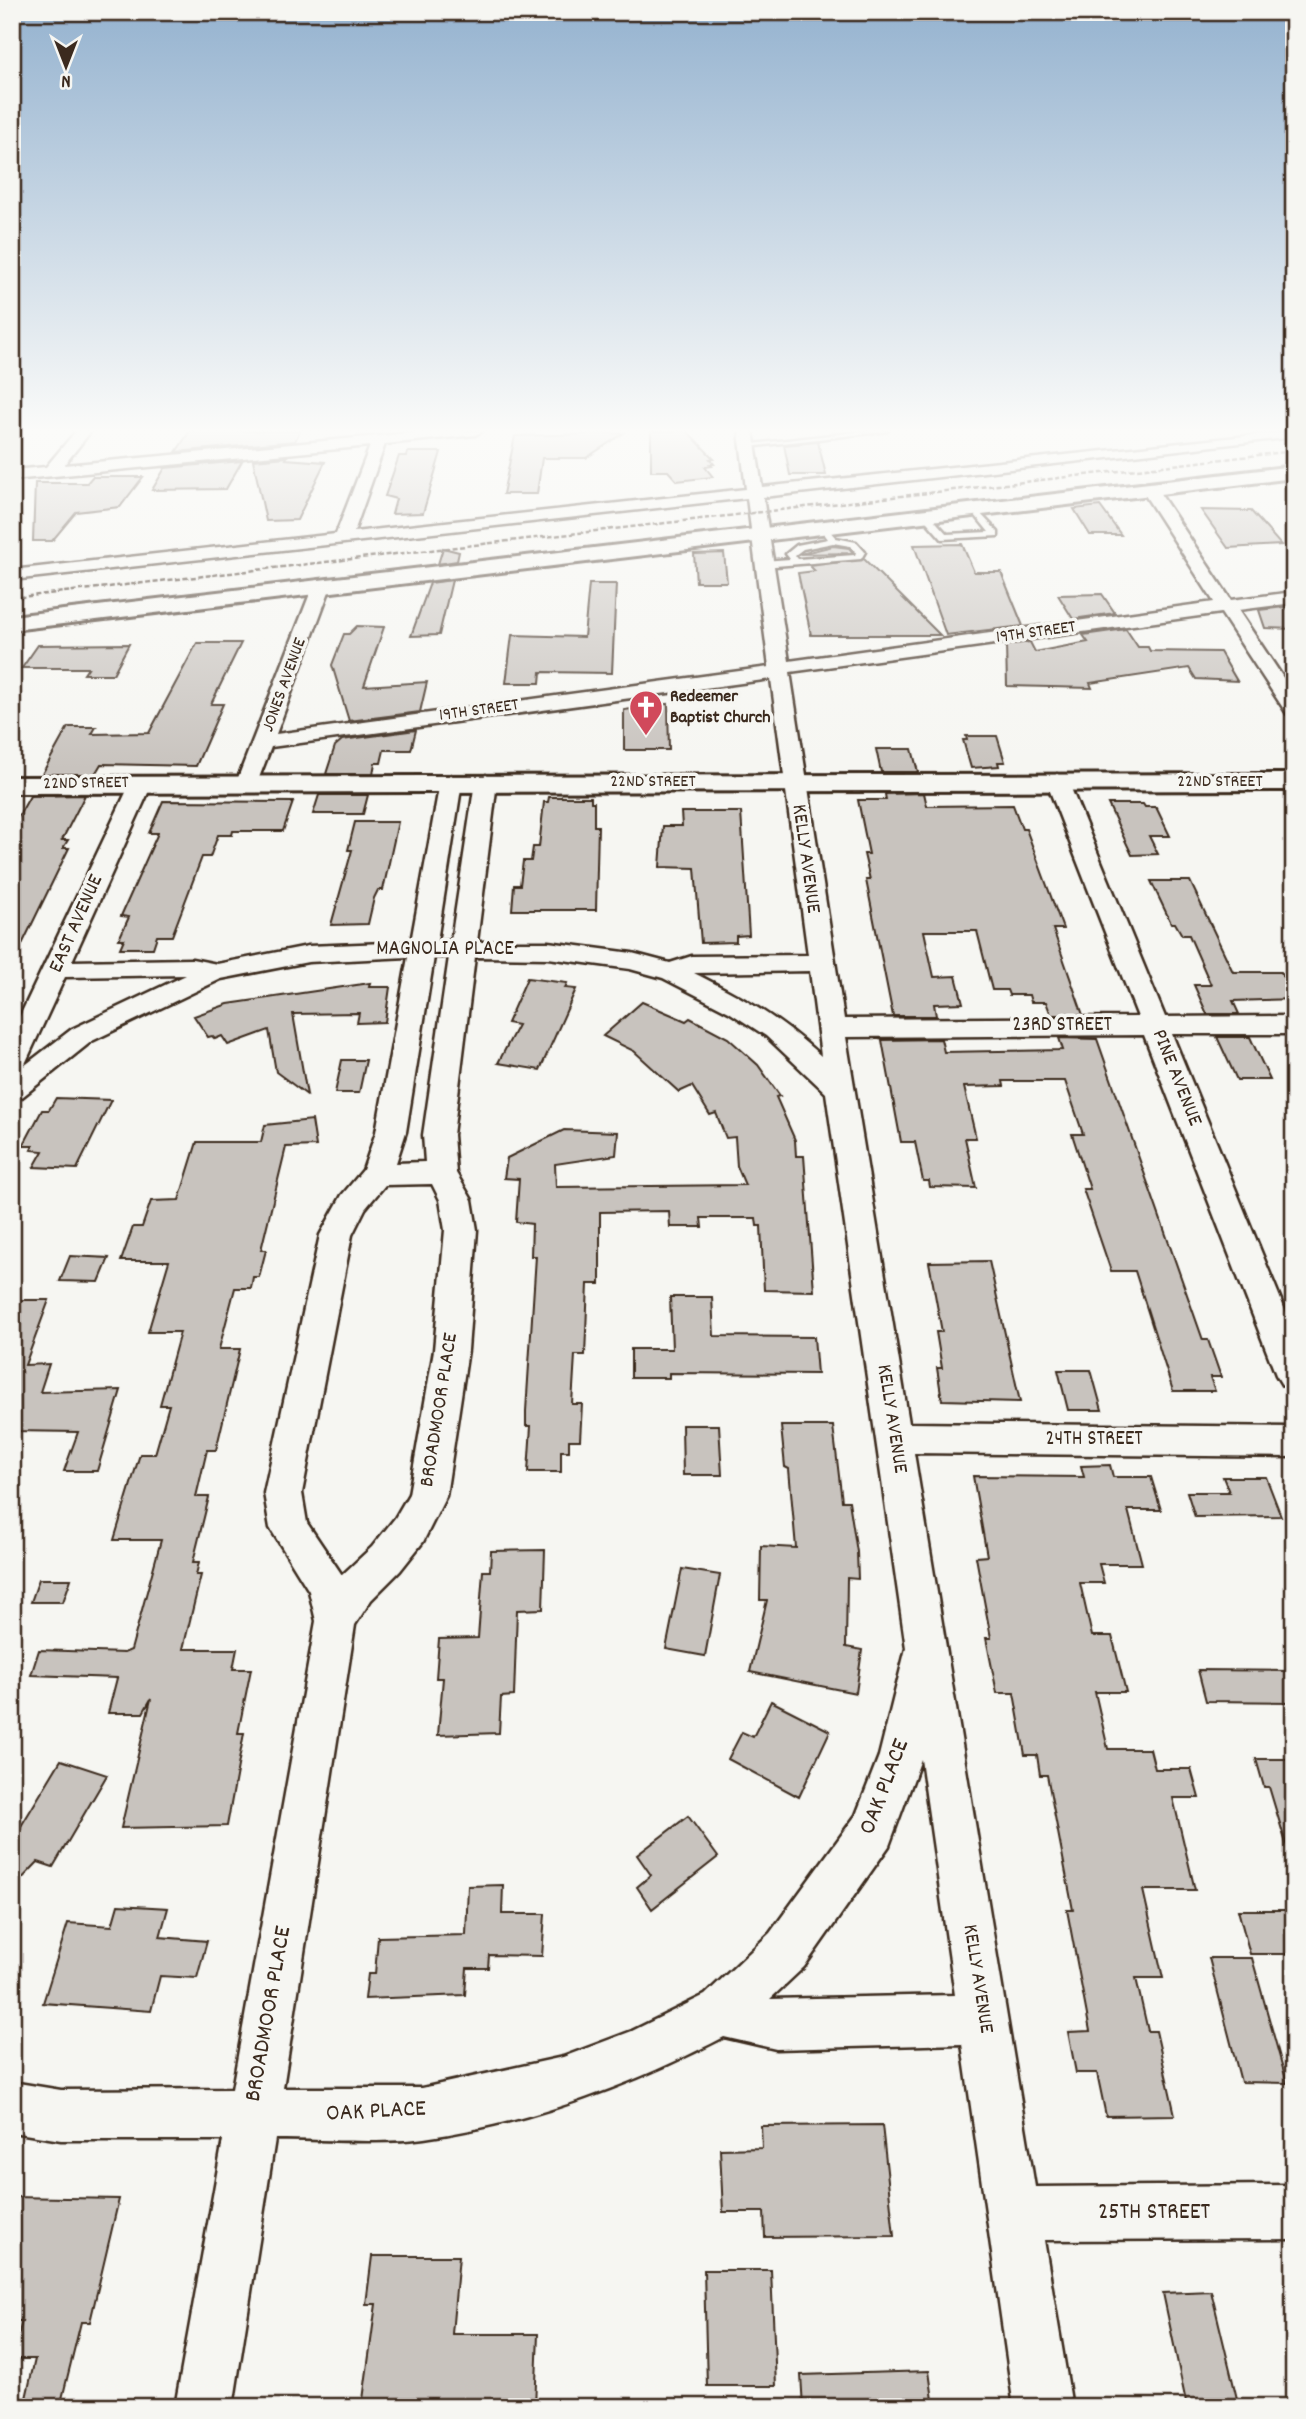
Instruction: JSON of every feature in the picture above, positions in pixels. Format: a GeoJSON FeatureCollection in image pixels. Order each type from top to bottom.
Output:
{"type":"FeatureCollection","features":[{"type":"Feature","properties":{"kind":"street"},"geometry":{"type":"LineString","coordinates":[[12,575],[290,544]]}},
{"type":"Feature","properties":{"kind":"street","name":"KELLY AVENUE"},"geometry":{"type":"LineString","coordinates":[[770,544],[773,553],[778,670],[794,782],[1043,2407]]}},
{"type":"Feature","properties":{"kind":"street"},"geometry":{"type":"LineString","coordinates":[[12,623],[322,586],[773,553],[834,544]]}},
{"type":"Feature","properties":{"kind":"street"},"geometry":{"type":"LineString","coordinates":[[1186,544],[1228,607],[1285,681],[1294,710]]}},
{"type":"Feature","properties":{"kind":"street","name":"JONES AVENUE"},"geometry":{"type":"LineString","coordinates":[[247,783],[322,586]]}},
{"type":"Feature","properties":{"kind":"street","name":"19TH STREET"},"geometry":{"type":"LineString","coordinates":[[264,742],[1294,597]]}},
{"type":"Feature","properties":{"kind":"street","name":"PINE AVENUE"},"geometry":{"type":"LineString","coordinates":[[1057,781],[1294,1375]]}},
{"type":"Feature","properties":{"kind":"street","name":"BROADMOOR PLACE"},"geometry":{"type":"LineString","coordinates":[[336,1621],[327,1585],[289,1528],[283,1493],[336,1234],[353,1203],[377,1174],[391,1132],[451,782]]}},
{"type":"Feature","properties":{"kind":"street","name":"BROADMOOR PLACE"},"geometry":{"type":"LineString","coordinates":[[204,2407],[336,1621],[357,1587],[386,1559],[409,1530],[427,1496],[451,1350],[461,1230],[456,1200],[441,1173],[438,1135],[486,782]]}},
{"type":"Feature","properties":{"kind":"street","name":"22ND STREET"},"geometry":{"type":"LineString","coordinates":[[12,785],[1294,782]]}},
{"type":"Feature","properties":{"kind":"street","name":"EAST AVENUE"},"geometry":{"type":"LineString","coordinates":[[12,1063],[141,784]]}},
{"type":"Feature","properties":{"kind":"street","name":"MAGNOLIA PLACE"},"geometry":{"type":"LineString","coordinates":[[12,1090],[82,1035],[134,1008],[217,972],[308,954],[423,948],[548,950],[632,961],[673,972],[739,1006],[776,1030],[840,1090]]}},
{"type":"Feature","properties":{"kind":"street","name":"MAGNOLIA PLACE"},"geometry":{"type":"LineString","coordinates":[[673,972],[692,964],[821,963]]}},
{"type":"Feature","properties":{"kind":"street","name":"MAGNOLIA PLACE"},"geometry":{"type":"LineString","coordinates":[[57,969],[192,967],[217,972]]}},
{"type":"Feature","properties":{"kind":"street","name":"23RD STREET"},"geometry":{"type":"LineString","coordinates":[[831,1028],[1294,1025]]}},
{"type":"Feature","properties":{"kind":"street"},"geometry":{"type":"LineString","coordinates":[[377,1174],[441,1173]]}},
{"type":"Feature","properties":{"kind":"street","name":"24TH STREET"},"geometry":{"type":"LineString","coordinates":[[894,1438],[1294,1442]]}},
{"type":"Feature","properties":{"kind":"street","name":"OAK PLACE"},"geometry":{"type":"LineString","coordinates":[[12,2107],[61,2115],[422,2113],[563,2082],[645,2052],[722,2012],[787,1950],[873,1830],[901,1756],[927,1637]]}},
{"type":"Feature","properties":{"kind":"street"},"geometry":{"type":"LineString","coordinates":[[722,2012],[776,2025],[983,2020]]}},
{"type":"Feature","properties":{"kind":"street","name":"25TH STREET"},"geometry":{"type":"LineString","coordinates":[[1014,2214],[1294,2212]]}},
{"type":"Feature","properties":{"kind":"lane"},"geometry":{"type":"LineString","coordinates":[[773,553],[816,552],[834,544]]}},
{"type":"Feature","properties":{"kind":"lane"},"geometry":{"type":"LineString","coordinates":[[773,553],[816,552],[834,544]]}},
{"type":"Feature","properties":{"kind":"building"},"geometry":{"type":"Polygon","coordinates":[[[962,544],[974,572],[1001,572],[1023,626],[946,635],[914,545],[962,544]]]}},
{"type":"Feature","properties":{"kind":"building"},"geometry":{"type":"Polygon","coordinates":[[[1225,544],[1281,545],[1228,548],[1225,544]]]}},
{"type":"Feature","properties":{"kind":"building"},"geometry":{"type":"Polygon","coordinates":[[[833,546],[849,548],[853,553],[800,554],[833,546]]]}},
{"type":"Feature","properties":{"kind":"building"},"geometry":{"type":"Polygon","coordinates":[[[443,548],[459,552],[457,561],[438,564],[443,548]]]}},
{"type":"Feature","properties":{"kind":"building"},"geometry":{"type":"Polygon","coordinates":[[[724,553],[727,582],[696,582],[694,554],[724,553]]]}},
{"type":"Feature","properties":{"kind":"building"},"geometry":{"type":"Polygon","coordinates":[[[864,559],[940,635],[811,635],[798,573],[815,571],[810,566],[864,559]]]}},
{"type":"Feature","properties":{"kind":"building"},"geometry":{"type":"Polygon","coordinates":[[[452,580],[439,635],[411,636],[430,583],[452,580]]]}},
{"type":"Feature","properties":{"kind":"building"},"geometry":{"type":"Polygon","coordinates":[[[589,584],[616,584],[612,673],[541,672],[540,683],[506,683],[512,635],[584,637],[589,584]]]}},
{"type":"Feature","properties":{"kind":"building"},"geometry":{"type":"Polygon","coordinates":[[[1102,594],[1115,613],[1073,619],[1058,595],[1102,594]]]}},
{"type":"Feature","properties":{"kind":"building"},"geometry":{"type":"Polygon","coordinates":[[[1284,607],[1294,613],[1294,629],[1265,628],[1259,610],[1284,607]]]}},
{"type":"Feature","properties":{"kind":"building"},"geometry":{"type":"Polygon","coordinates":[[[357,626],[384,627],[364,686],[427,682],[420,712],[349,721],[332,665],[344,634],[349,634],[357,626]]]}},
{"type":"Feature","properties":{"kind":"building"},"geometry":{"type":"Polygon","coordinates":[[[1126,629],[1138,647],[1148,647],[1150,651],[1220,652],[1237,681],[1196,679],[1189,668],[1090,683],[1092,688],[1007,686],[1006,645],[1030,642],[1035,652],[1088,642],[1083,635],[1126,629]]]}},
{"type":"Feature","properties":{"kind":"building"},"geometry":{"type":"Polygon","coordinates":[[[197,643],[241,643],[211,704],[223,704],[196,766],[101,764],[95,774],[42,774],[68,727],[96,727],[92,734],[149,733],[197,643]]]}},
{"type":"Feature","properties":{"kind":"building"},"geometry":{"type":"Polygon","coordinates":[[[129,644],[113,674],[84,674],[88,668],[22,668],[38,645],[129,644]]]}},
{"type":"Feature","properties":{"kind":"building"},"geometry":{"type":"Polygon","coordinates":[[[668,704],[669,750],[624,750],[624,710],[668,704]]]}},
{"type":"Feature","properties":{"kind":"building"},"geometry":{"type":"Polygon","coordinates":[[[416,730],[411,750],[384,750],[381,763],[375,763],[373,774],[326,774],[335,746],[342,740],[416,730]]]}},
{"type":"Feature","properties":{"kind":"building"},"geometry":{"type":"Polygon","coordinates":[[[966,736],[997,736],[1005,762],[998,762],[999,766],[971,768],[963,740],[967,740],[966,736]]]}},
{"type":"Feature","properties":{"kind":"building"},"geometry":{"type":"Polygon","coordinates":[[[876,749],[912,749],[918,772],[881,772],[876,749]]]}},
{"type":"Feature","properties":{"kind":"building"},"geometry":{"type":"Polygon","coordinates":[[[924,793],[927,806],[1013,805],[1022,829],[1026,829],[1063,929],[1053,929],[1083,1015],[1051,1015],[1046,1002],[1031,1002],[1029,995],[1009,995],[1007,990],[992,990],[977,931],[924,931],[934,977],[956,976],[963,1003],[934,1004],[936,1016],[893,1016],[866,880],[870,880],[864,854],[869,854],[858,800],[886,800],[885,794],[924,793]]]}},
{"type":"Feature","properties":{"kind":"building"},"geometry":{"type":"Polygon","coordinates":[[[85,795],[62,840],[68,840],[63,848],[69,848],[12,965],[13,826],[30,796],[85,795]]]}},
{"type":"Feature","properties":{"kind":"building"},"geometry":{"type":"Polygon","coordinates":[[[319,795],[368,795],[363,814],[313,814],[319,795]]]}},
{"type":"Feature","properties":{"kind":"building"},"geometry":{"type":"Polygon","coordinates":[[[549,797],[591,797],[591,802],[594,802],[594,826],[598,826],[596,910],[512,910],[514,885],[520,885],[523,861],[531,861],[533,847],[539,847],[544,802],[548,802],[549,797]]]}},
{"type":"Feature","properties":{"kind":"building"},"geometry":{"type":"Polygon","coordinates":[[[163,801],[293,802],[283,831],[233,831],[232,835],[218,835],[210,857],[202,857],[172,936],[157,936],[153,948],[120,948],[124,939],[119,939],[129,917],[121,916],[158,833],[149,833],[163,801]]]}},
{"type":"Feature","properties":{"kind":"building"},"geometry":{"type":"Polygon","coordinates":[[[1108,804],[1143,804],[1145,807],[1156,807],[1170,836],[1149,836],[1158,854],[1132,855],[1108,804]]]}},
{"type":"Feature","properties":{"kind":"building"},"geometry":{"type":"Polygon","coordinates":[[[681,812],[741,812],[749,935],[736,936],[736,942],[701,943],[695,868],[660,867],[663,826],[682,826],[681,812]]]}},
{"type":"Feature","properties":{"kind":"building"},"geometry":{"type":"Polygon","coordinates":[[[355,822],[398,822],[383,890],[378,890],[374,898],[368,924],[331,925],[352,850],[348,850],[355,822]]]}},
{"type":"Feature","properties":{"kind":"building"},"geometry":{"type":"Polygon","coordinates":[[[1151,881],[1190,881],[1233,972],[1281,972],[1294,999],[1233,1001],[1239,1014],[1207,1014],[1194,985],[1211,985],[1189,935],[1182,935],[1175,923],[1171,923],[1151,881]]]}},
{"type":"Feature","properties":{"kind":"building"},"geometry":{"type":"Polygon","coordinates":[[[527,978],[567,983],[565,988],[576,989],[540,1070],[498,1063],[518,1025],[507,1023],[527,978]]]}},
{"type":"Feature","properties":{"kind":"building"},"geometry":{"type":"Polygon","coordinates":[[[370,983],[369,987],[390,987],[385,1022],[357,1023],[359,1013],[293,1014],[307,1095],[276,1072],[269,1030],[228,1045],[222,1036],[215,1039],[208,1037],[194,1016],[228,1004],[370,983]]]}},
{"type":"Feature","properties":{"kind":"building"},"geometry":{"type":"Polygon","coordinates":[[[642,1002],[686,1021],[690,1018],[728,1038],[758,1065],[780,1096],[776,1097],[795,1140],[796,1156],[804,1156],[814,1291],[764,1290],[761,1226],[757,1226],[756,1218],[701,1218],[702,1227],[670,1227],[669,1211],[600,1212],[600,1284],[588,1284],[585,1355],[575,1355],[572,1404],[582,1404],[580,1440],[569,1440],[569,1451],[561,1451],[561,1472],[528,1472],[531,1426],[526,1426],[526,1411],[536,1256],[531,1256],[532,1224],[516,1222],[519,1179],[504,1178],[507,1158],[564,1130],[618,1132],[616,1155],[555,1164],[556,1187],[745,1185],[737,1166],[735,1137],[726,1138],[716,1113],[710,1115],[692,1086],[679,1092],[634,1051],[603,1036],[642,1002]]]}},
{"type":"Feature","properties":{"kind":"building"},"geometry":{"type":"Polygon","coordinates":[[[1217,1037],[1250,1037],[1270,1080],[1237,1080],[1217,1037]]]}},
{"type":"Feature","properties":{"kind":"building"},"geometry":{"type":"Polygon","coordinates":[[[1059,1038],[1097,1039],[1203,1340],[1208,1340],[1221,1377],[1210,1377],[1215,1391],[1173,1391],[1135,1271],[1111,1271],[1083,1189],[1090,1189],[1072,1134],[1083,1134],[1065,1081],[1003,1081],[1004,1086],[964,1087],[976,1138],[965,1138],[976,1188],[930,1187],[929,1181],[923,1181],[915,1142],[901,1142],[882,1040],[941,1039],[944,1052],[1063,1050],[1059,1038]]]}},
{"type":"Feature","properties":{"kind":"building"},"geometry":{"type":"Polygon","coordinates":[[[342,1060],[366,1060],[359,1093],[335,1093],[342,1060]]]}},
{"type":"Feature","properties":{"kind":"building"},"geometry":{"type":"Polygon","coordinates":[[[56,1098],[111,1100],[77,1169],[34,1167],[43,1151],[31,1150],[33,1146],[23,1146],[42,1110],[49,1110],[56,1098]]]}},
{"type":"Feature","properties":{"kind":"building"},"geometry":{"type":"Polygon","coordinates":[[[312,1120],[316,1146],[286,1147],[261,1250],[266,1250],[259,1277],[253,1277],[251,1288],[235,1288],[219,1349],[240,1349],[216,1450],[207,1450],[196,1497],[209,1497],[193,1562],[199,1562],[196,1575],[201,1575],[183,1649],[237,1649],[233,1669],[251,1669],[238,1733],[244,1733],[227,1826],[121,1828],[151,1699],[143,1713],[108,1713],[117,1678],[31,1675],[39,1650],[124,1653],[131,1650],[161,1540],[114,1540],[140,1454],[155,1454],[169,1405],[160,1405],[180,1332],[148,1332],[169,1261],[121,1261],[133,1227],[142,1227],[151,1201],[179,1200],[197,1142],[261,1142],[265,1125],[312,1120]]]}},
{"type":"Feature","properties":{"kind":"building"},"geometry":{"type":"Polygon","coordinates":[[[70,1256],[109,1258],[99,1282],[60,1281],[70,1256]]]}},
{"type":"Feature","properties":{"kind":"building"},"geometry":{"type":"Polygon","coordinates":[[[989,1261],[1020,1402],[942,1400],[937,1368],[942,1368],[936,1332],[942,1332],[929,1262],[989,1261]]]}},
{"type":"Feature","properties":{"kind":"building"},"geometry":{"type":"Polygon","coordinates":[[[670,1297],[712,1297],[714,1336],[814,1337],[817,1374],[669,1373],[669,1378],[631,1378],[631,1349],[672,1349],[670,1297]]]}},
{"type":"Feature","properties":{"kind":"building"},"geometry":{"type":"Polygon","coordinates":[[[12,1300],[49,1300],[25,1365],[49,1364],[40,1392],[121,1390],[97,1471],[64,1471],[78,1432],[12,1431],[12,1300]]]}},
{"type":"Feature","properties":{"kind":"building"},"geometry":{"type":"Polygon","coordinates":[[[1058,1370],[1091,1370],[1102,1410],[1068,1410],[1058,1370]]]}},
{"type":"Feature","properties":{"kind":"building"},"geometry":{"type":"Polygon","coordinates":[[[682,1425],[719,1425],[722,1475],[683,1475],[682,1425]]]}},
{"type":"Feature","properties":{"kind":"building"},"geometry":{"type":"Polygon","coordinates":[[[781,1426],[833,1426],[842,1501],[849,1501],[857,1552],[858,1579],[847,1578],[846,1647],[862,1650],[856,1693],[750,1672],[767,1600],[760,1600],[761,1546],[796,1548],[789,1469],[785,1467],[781,1426]]]}},
{"type":"Feature","properties":{"kind":"building"},"geometry":{"type":"Polygon","coordinates":[[[1110,1465],[1113,1477],[1151,1477],[1161,1510],[1128,1510],[1142,1564],[1099,1564],[1104,1583],[1080,1583],[1092,1636],[1112,1636],[1126,1692],[1095,1692],[1108,1749],[1150,1749],[1155,1769],[1191,1769],[1199,1798],[1173,1798],[1195,1890],[1143,1890],[1163,1978],[1136,1978],[1148,2031],[1156,2031],[1175,2115],[1106,2116],[1097,2073],[1076,2073],[1068,2032],[1090,2031],[1067,1910],[1073,1910],[1047,1775],[1040,1775],[1037,1755],[1025,1755],[1014,1693],[997,1693],[986,1638],[991,1638],[976,1557],[987,1556],[973,1476],[1084,1477],[1081,1466],[1110,1465]]]}},
{"type":"Feature","properties":{"kind":"building"},"geometry":{"type":"Polygon","coordinates":[[[1223,1477],[1266,1477],[1281,1516],[1195,1517],[1187,1492],[1229,1492],[1223,1477]]]}},
{"type":"Feature","properties":{"kind":"building"},"geometry":{"type":"Polygon","coordinates":[[[545,1550],[543,1609],[517,1610],[514,1696],[501,1697],[499,1733],[438,1735],[443,1678],[436,1678],[439,1639],[478,1638],[483,1571],[490,1571],[491,1551],[545,1550]]]}},
{"type":"Feature","properties":{"kind":"building"},"geometry":{"type":"Polygon","coordinates":[[[682,1569],[720,1575],[705,1656],[666,1649],[682,1569]]]}},
{"type":"Feature","properties":{"kind":"building"},"geometry":{"type":"Polygon","coordinates":[[[39,1579],[71,1579],[63,1602],[31,1602],[39,1579]]]}},
{"type":"Feature","properties":{"kind":"building"},"geometry":{"type":"Polygon","coordinates":[[[1198,1670],[1294,1671],[1294,1702],[1206,1701],[1198,1670]]]}},
{"type":"Feature","properties":{"kind":"building"},"geometry":{"type":"Polygon","coordinates":[[[771,1701],[830,1731],[799,1797],[728,1759],[742,1732],[753,1737],[771,1701]]]}},
{"type":"Feature","properties":{"kind":"building"},"geometry":{"type":"Polygon","coordinates":[[[1256,1759],[1294,1759],[1294,1849],[1288,1850],[1269,1787],[1264,1787],[1256,1759]]]}},
{"type":"Feature","properties":{"kind":"building"},"geometry":{"type":"Polygon","coordinates":[[[61,1760],[107,1775],[53,1867],[38,1862],[12,1889],[12,1841],[61,1760]]]}},
{"type":"Feature","properties":{"kind":"building"},"geometry":{"type":"Polygon","coordinates":[[[688,1816],[718,1857],[652,1909],[637,1887],[651,1875],[637,1855],[688,1816]]]}},
{"type":"Feature","properties":{"kind":"building"},"geometry":{"type":"Polygon","coordinates":[[[503,1885],[502,1914],[545,1914],[542,1956],[489,1955],[488,1968],[467,1968],[465,1995],[365,1999],[368,1974],[375,1974],[378,1937],[466,1935],[468,1886],[503,1885]]]}},
{"type":"Feature","properties":{"kind":"building"},"geometry":{"type":"Polygon","coordinates":[[[118,1905],[168,1908],[160,1937],[207,1941],[197,1978],[160,1976],[151,2011],[43,2003],[68,1923],[112,1926],[118,1905]]]}},
{"type":"Feature","properties":{"kind":"building"},"geometry":{"type":"Polygon","coordinates":[[[1238,1910],[1294,1910],[1294,1954],[1250,1954],[1238,1910]]]}},
{"type":"Feature","properties":{"kind":"building"},"geometry":{"type":"Polygon","coordinates":[[[1209,1958],[1252,1958],[1287,2083],[1241,2082],[1209,1958]]]}},
{"type":"Feature","properties":{"kind":"building"},"geometry":{"type":"Polygon","coordinates":[[[882,2125],[894,2236],[765,2237],[764,2212],[723,2212],[720,2149],[762,2148],[761,2126],[882,2125]]]}},
{"type":"Feature","properties":{"kind":"building"},"geometry":{"type":"Polygon","coordinates":[[[12,2197],[119,2199],[90,2322],[81,2322],[60,2407],[24,2407],[35,2359],[12,2359],[22,2321],[12,2321],[12,2197]]]}},
{"type":"Feature","properties":{"kind":"building"},"geometry":{"type":"Polygon","coordinates":[[[372,2256],[459,2256],[452,2334],[538,2334],[535,2407],[475,2407],[476,2399],[403,2399],[402,2407],[362,2407],[376,2304],[366,2304],[372,2256]]]}},
{"type":"Feature","properties":{"kind":"building"},"geometry":{"type":"Polygon","coordinates":[[[704,2270],[771,2270],[776,2386],[707,2386],[704,2270]]]}},
{"type":"Feature","properties":{"kind":"building"},"geometry":{"type":"Polygon","coordinates":[[[1211,2291],[1239,2407],[1187,2407],[1163,2293],[1211,2291]]]}},
{"type":"Feature","properties":{"kind":"building"},"geometry":{"type":"Polygon","coordinates":[[[929,2371],[934,2407],[803,2407],[801,2375],[929,2371]]]}},
{"type":"Feature","properties":{"kind":"railway"},"geometry":{"type":"LineString","coordinates":[[12,598],[484,544]]}},
{"type":"Feature","properties":{"kind":"place","name":"Redeemer Baptist Church"},"geometry":{"type":"Point","coordinates":[646,737]}}]}
